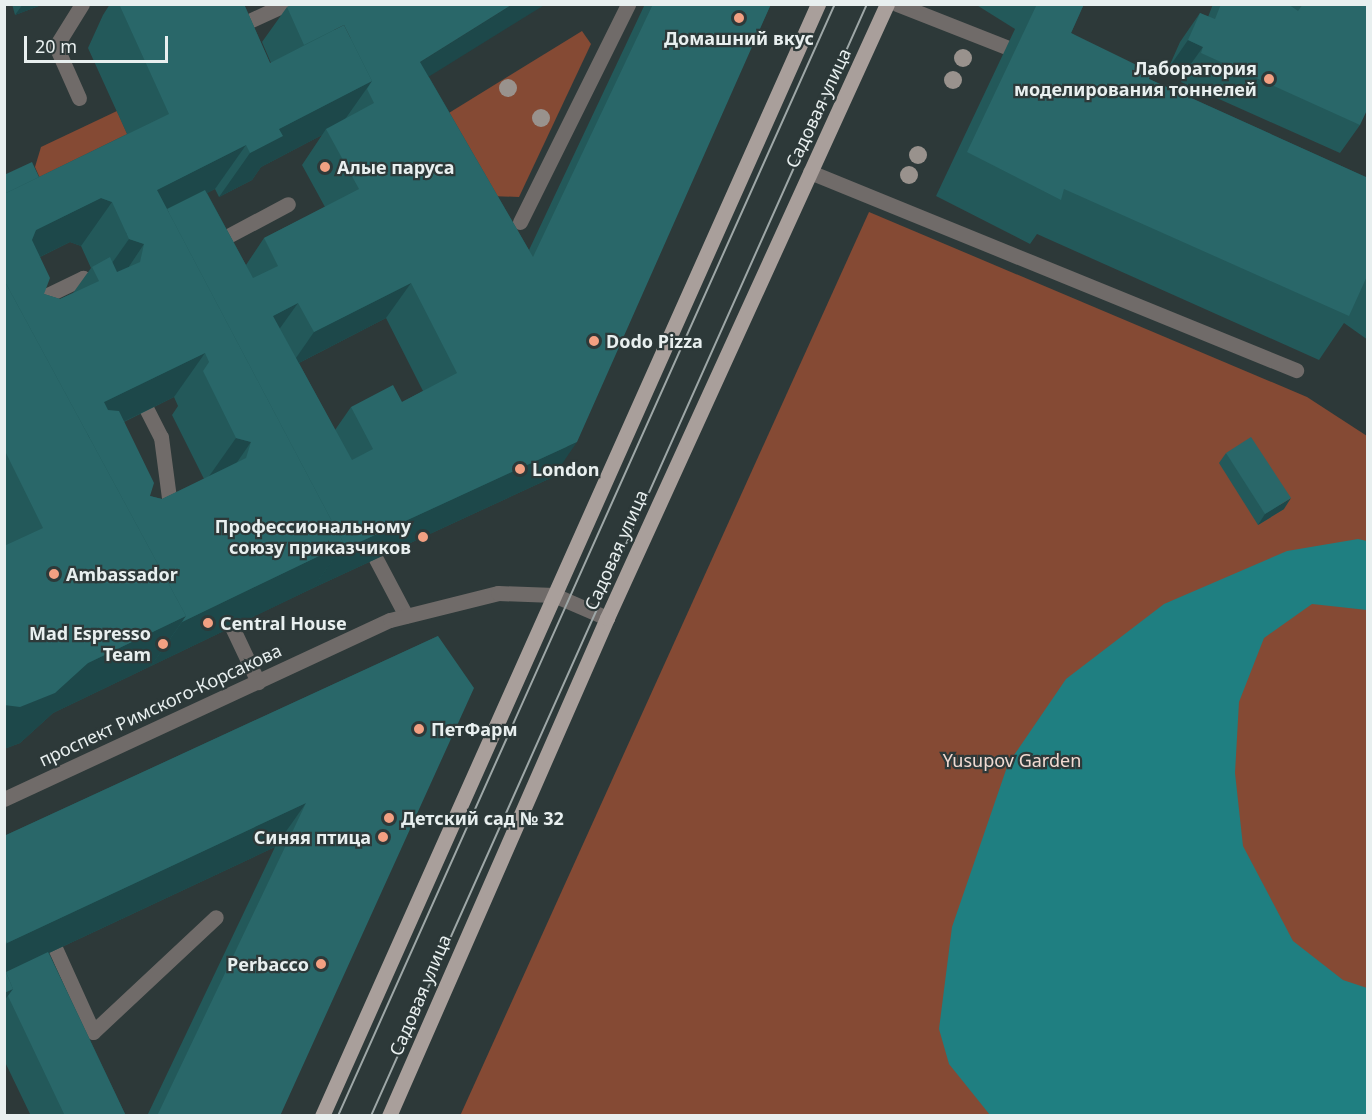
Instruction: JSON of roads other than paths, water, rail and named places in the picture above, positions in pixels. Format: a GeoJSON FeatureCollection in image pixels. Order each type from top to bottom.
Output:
{"type":"FeatureCollection","features":[{"type":"Feature","properties":{"kind":"main road","name":"Садовая улица"},"geometry":{"type":"LineString","coordinates":[[389,1116],[607,618],[887,4]]}},
{"type":"Feature","properties":{"kind":"main road"},"geometry":{"type":"LineString","coordinates":[[322,1116],[815,5]]}},
{"type":"Feature","properties":{"kind":"street"},"geometry":{"type":"LineString","coordinates":[[79,98],[56,46],[82,4]]}},
{"type":"Feature","properties":{"kind":"street"},"geometry":{"type":"LineString","coordinates":[[236,49],[228,31],[286,4]]}},
{"type":"Feature","properties":{"kind":"street"},"geometry":{"type":"LineString","coordinates":[[520,222],[628,4]]}},
{"type":"Feature","properties":{"kind":"street"},"geometry":{"type":"LineString","coordinates":[[897,4],[1006,47]]}},
{"type":"Feature","properties":{"kind":"street"},"geometry":{"type":"LineString","coordinates":[[810,172],[1296,370]]}},
{"type":"Feature","properties":{"kind":"street"},"geometry":{"type":"LineString","coordinates":[[219,266],[208,246],[288,204]]}},
{"type":"Feature","properties":{"kind":"street"},"geometry":{"type":"LineString","coordinates":[[29,304],[83,278],[98,310]]}},
{"type":"Feature","properties":{"kind":"street"},"geometry":{"type":"LineString","coordinates":[[147,410],[161,437],[169,498],[180,520]]}},
{"type":"Feature","properties":{"kind":"street"},"geometry":{"type":"LineString","coordinates":[[376,559],[406,616]]}},
{"type":"Feature","properties":{"kind":"street","name":"проспект Римского-Корсакова"},"geometry":{"type":"LineString","coordinates":[[4,800],[406,616],[498,593],[554,595],[607,618]]}},
{"type":"Feature","properties":{"kind":"street"},"geometry":{"type":"LineString","coordinates":[[232,627],[258,682]]}},
{"type":"Feature","properties":{"kind":"street"},"geometry":{"type":"LineString","coordinates":[[56,950],[93,1032],[216,917]]}},
{"type":"Feature","properties":{"kind":"water"},"geometry":{"type":"Polygon","coordinates":[[[1358,539],[1367,541],[1367,610],[1312,604],[1264,638],[1239,702],[1235,773],[1243,846],[1293,941],[1343,980],[1367,988],[1367,1115],[990,1115],[949,1064],[939,1029],[952,927],[1008,764],[1066,679],[1164,604],[1287,551],[1358,539]]]}},
{"type":"Feature","properties":{"kind":"tram line"},"geometry":{"type":"LineString","coordinates":[[338,1116],[835,4]]}},
{"type":"Feature","properties":{"kind":"tram line"},"geometry":{"type":"LineString","coordinates":[[371,1116],[867,4]]}},
{"type":"Feature","properties":{"kind":"place","name":"Домашний вкус"},"geometry":{"type":"Point","coordinates":[739,18]}},
{"type":"Feature","properties":{"kind":"place","name":"Лаборатория моделирования тоннелей"},"geometry":{"type":"Point","coordinates":[1269,79]}},
{"type":"Feature","properties":{"kind":"place","name":"Алые паруса"},"geometry":{"type":"Point","coordinates":[325,167]}},
{"type":"Feature","properties":{"kind":"place","name":"Dodo Pizza"},"geometry":{"type":"Point","coordinates":[594,341]}},
{"type":"Feature","properties":{"kind":"place","name":"London"},"geometry":{"type":"Point","coordinates":[520,469]}},
{"type":"Feature","properties":{"kind":"place","name":"Профессиональному союзу приказчиков"},"geometry":{"type":"Point","coordinates":[423,537]}},
{"type":"Feature","properties":{"kind":"place","name":"Ambassador"},"geometry":{"type":"Point","coordinates":[54,574]}},
{"type":"Feature","properties":{"kind":"place","name":"Central House"},"geometry":{"type":"Point","coordinates":[208,623]}},
{"type":"Feature","properties":{"kind":"place","name":"Mad Espresso Team"},"geometry":{"type":"Point","coordinates":[163,644]}},
{"type":"Feature","properties":{"kind":"place","name":"ПетФарм"},"geometry":{"type":"Point","coordinates":[419,729]}},
{"type":"Feature","properties":{"kind":"place","name":"Детский сад № 32"},"geometry":{"type":"Point","coordinates":[389,818]}},
{"type":"Feature","properties":{"kind":"place","name":"Синяя птица"},"geometry":{"type":"Point","coordinates":[383,837]}},
{"type":"Feature","properties":{"kind":"place","name":"Perbacco"},"geometry":{"type":"Point","coordinates":[321,964]}},
{"type":"Feature","properties":{"kind":"park label","name":"Yusupov Garden"},"geometry":{"type":"Point","coordinates":[1012,760]}}]}
